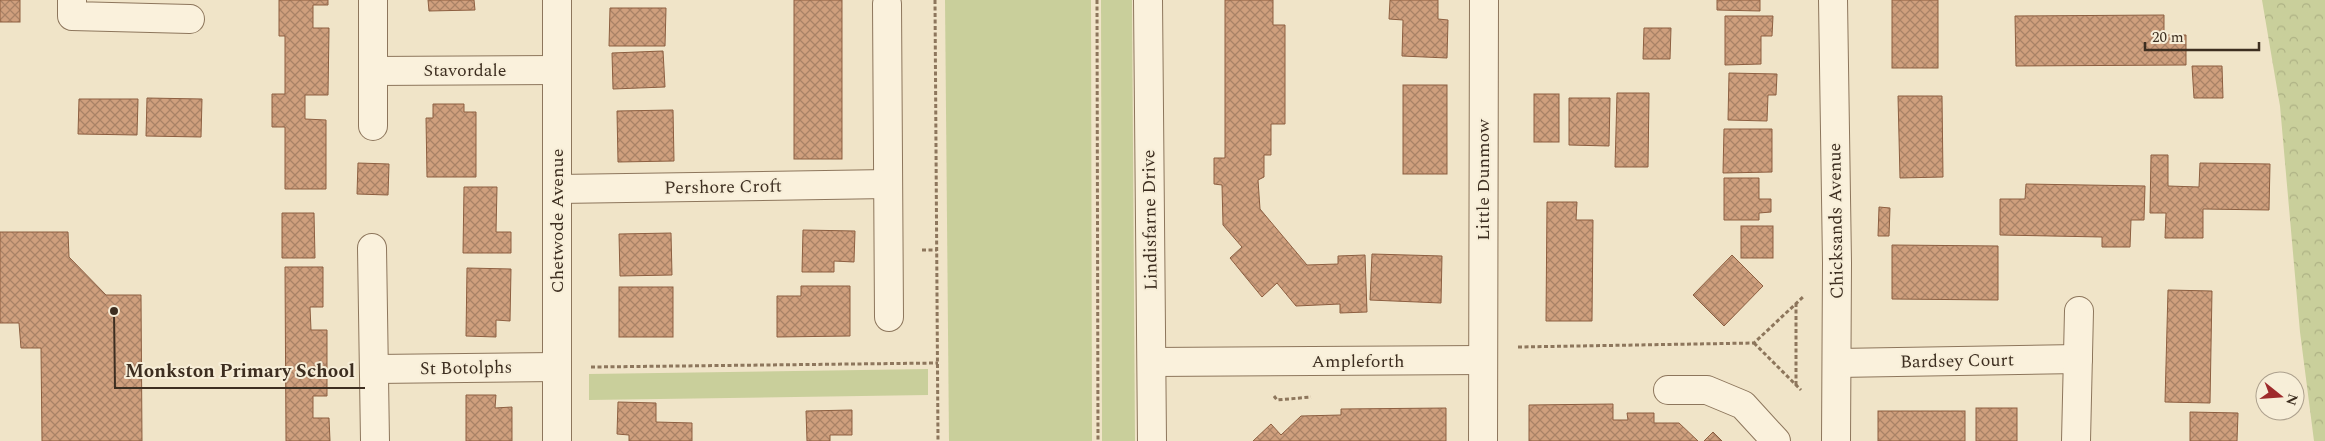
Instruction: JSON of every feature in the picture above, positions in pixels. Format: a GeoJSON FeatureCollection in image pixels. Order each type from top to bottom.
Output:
{"type":"FeatureCollection","features":[{"type":"Feature","properties":{"kind":"street"},"geometry":{"type":"LineString","coordinates":[[72,0],[72,16],[190,19]]}},
{"type":"Feature","properties":{"kind":"street"},"geometry":{"type":"LineString","coordinates":[[372,126],[373,0]]}},
{"type":"Feature","properties":{"kind":"street","name":"Chetwode Avenue"},"geometry":{"type":"LineString","coordinates":[[557,0],[557,441]]}},
{"type":"Feature","properties":{"kind":"street","name":"Lindisfarne Drive"},"geometry":{"type":"LineString","coordinates":[[1148,0],[1152,441]]}},
{"type":"Feature","properties":{"kind":"street","name":"Little Dunmow"},"geometry":{"type":"LineString","coordinates":[[1483,360],[1484,0]]}},
{"type":"Feature","properties":{"kind":"street","name":"Chicksands Avenue"},"geometry":{"type":"LineString","coordinates":[[1834,0],[1837,263],[1836,430]]}},
{"type":"Feature","properties":{"kind":"street"},"geometry":{"type":"LineString","coordinates":[[887,4],[889,317]]}},
{"type":"Feature","properties":{"kind":"street","name":"Stavordale"},"geometry":{"type":"LineString","coordinates":[[373,71],[557,70]]}},
{"type":"Feature","properties":{"kind":"street","name":"Pershore Croft"},"geometry":{"type":"LineString","coordinates":[[558,189],[888,184]]}},
{"type":"Feature","properties":{"kind":"street"},"geometry":{"type":"LineString","coordinates":[[372,248],[375,369],[374,441]]}},
{"type":"Feature","properties":{"kind":"street"},"geometry":{"type":"LineString","coordinates":[[2076,441],[2079,311]]}},
{"type":"Feature","properties":{"kind":"street","name":"Bardsey Court"},"geometry":{"type":"LineString","coordinates":[[1837,364],[2078,359]]}},
{"type":"Feature","properties":{"kind":"street"},"geometry":{"type":"LineString","coordinates":[[1483,360],[1483,441]]}},
{"type":"Feature","properties":{"kind":"street","name":"Ampleforth"},"geometry":{"type":"LineString","coordinates":[[1152,362],[1483,360]]}},
{"type":"Feature","properties":{"kind":"street","name":"St Botolphs"},"geometry":{"type":"LineString","coordinates":[[375,369],[557,367]]}},
{"type":"Feature","properties":{"kind":"street"},"geometry":{"type":"LineString","coordinates":[[1668,390],[1707,390],[1742,405],[1776,441]]}},
{"type":"Feature","properties":{"kind":"path"},"geometry":{"type":"LineString","coordinates":[[935,0],[938,441]]}},
{"type":"Feature","properties":{"kind":"path"},"geometry":{"type":"LineString","coordinates":[[1097,0],[1098,441]]}},
{"type":"Feature","properties":{"kind":"path"},"geometry":{"type":"LineString","coordinates":[[1516,347],[1754,343],[1837,263]]}},
{"type":"Feature","properties":{"kind":"path"},"geometry":{"type":"LineString","coordinates":[[1796,304],[1796,385]]}},
{"type":"Feature","properties":{"kind":"path"},"geometry":{"type":"LineString","coordinates":[[1754,343],[1796,385],[1836,430]]}},
{"type":"Feature","properties":{"kind":"path"},"geometry":{"type":"LineString","coordinates":[[589,367],[938,363]]}},
{"type":"Feature","properties":{"kind":"green space"},"geometry":{"type":"Polygon","coordinates":[[[945,0],[1091,0],[1092,441],[949,441],[945,0]]]}},
{"type":"Feature","properties":{"kind":"green space"},"geometry":{"type":"Polygon","coordinates":[[[1101,0],[1132,0],[1135,441],[1102,441],[1101,0]]]}},
{"type":"Feature","properties":{"kind":"green space"},"geometry":{"type":"Polygon","coordinates":[[[2262,0],[2325,0],[2325,441],[2314,441],[2300,332],[2280,106],[2262,0]]]}},
{"type":"Feature","properties":{"kind":"green space"},"geometry":{"type":"Polygon","coordinates":[[[928,369],[928,395],[589,400],[589,374],[928,369]]]}},
{"type":"Feature","properties":{"kind":"building"},"geometry":{"type":"Polygon","coordinates":[[[0,0],[20,0],[20,22],[0,22],[0,0]]]}},
{"type":"Feature","properties":{"kind":"building"},"geometry":{"type":"Polygon","coordinates":[[[279,0],[328,0],[328,5],[313,5],[313,28],[329,28],[328,95],[305,95],[305,119],[326,120],[326,189],[285,189],[285,127],[272,127],[272,94],[285,94],[285,36],[279,36],[279,0]]]}},
{"type":"Feature","properties":{"kind":"building"},"geometry":{"type":"Polygon","coordinates":[[[428,0],[474,0],[475,10],[429,11],[428,0]]]}},
{"type":"Feature","properties":{"kind":"building"},"geometry":{"type":"Polygon","coordinates":[[[794,0],[842,0],[842,159],[794,159],[794,0]]]}},
{"type":"Feature","properties":{"kind":"building"},"geometry":{"type":"Polygon","coordinates":[[[1225,0],[1273,0],[1273,25],[1285,25],[1285,124],[1271,124],[1271,155],[1264,155],[1264,177],[1258,180],[1260,209],[1307,265],[1338,264],[1338,256],[1365,255],[1367,312],[1340,313],[1340,304],[1296,306],[1277,283],[1262,297],[1230,258],[1242,247],[1223,225],[1222,185],[1214,184],[1214,158],[1225,158],[1225,0]]]}},
{"type":"Feature","properties":{"kind":"building"},"geometry":{"type":"Polygon","coordinates":[[[1390,0],[1438,0],[1438,19],[1448,20],[1447,58],[1402,56],[1403,20],[1389,19],[1390,0]]]}},
{"type":"Feature","properties":{"kind":"building"},"geometry":{"type":"Polygon","coordinates":[[[1717,0],[1760,0],[1760,11],[1717,10],[1717,0]]]}},
{"type":"Feature","properties":{"kind":"building"},"geometry":{"type":"Polygon","coordinates":[[[1892,0],[1938,0],[1938,68],[1892,68],[1892,0]]]}},
{"type":"Feature","properties":{"kind":"building"},"geometry":{"type":"Polygon","coordinates":[[[610,8],[666,8],[665,46],[609,46],[610,8]]]}},
{"type":"Feature","properties":{"kind":"building"},"geometry":{"type":"Polygon","coordinates":[[[2164,15],[2164,35],[2186,35],[2186,65],[2016,66],[2015,16],[2164,15]]]}},
{"type":"Feature","properties":{"kind":"building"},"geometry":{"type":"Polygon","coordinates":[[[1725,16],[1773,16],[1772,36],[1761,36],[1761,64],[1725,65],[1725,16]]]}},
{"type":"Feature","properties":{"kind":"building"},"geometry":{"type":"Polygon","coordinates":[[[1644,28],[1671,28],[1670,59],[1643,59],[1644,28]]]}},
{"type":"Feature","properties":{"kind":"building"},"geometry":{"type":"Polygon","coordinates":[[[663,51],[665,87],[613,89],[612,53],[663,51]]]}},
{"type":"Feature","properties":{"kind":"building"},"geometry":{"type":"Polygon","coordinates":[[[2192,66],[2222,66],[2223,98],[2194,98],[2192,66]]]}},
{"type":"Feature","properties":{"kind":"building"},"geometry":{"type":"Polygon","coordinates":[[[1729,73],[1777,74],[1776,95],[1768,95],[1767,121],[1728,120],[1729,73]]]}},
{"type":"Feature","properties":{"kind":"building"},"geometry":{"type":"Polygon","coordinates":[[[1403,85],[1447,85],[1447,174],[1403,174],[1403,85]]]}},
{"type":"Feature","properties":{"kind":"building"},"geometry":{"type":"Polygon","coordinates":[[[1617,93],[1649,93],[1648,167],[1615,167],[1617,93]]]}},
{"type":"Feature","properties":{"kind":"building"},"geometry":{"type":"Polygon","coordinates":[[[1534,94],[1559,94],[1559,142],[1534,142],[1534,94]]]}},
{"type":"Feature","properties":{"kind":"building"},"geometry":{"type":"Polygon","coordinates":[[[1898,96],[1942,96],[1943,177],[1900,178],[1898,96]]]}},
{"type":"Feature","properties":{"kind":"building"},"geometry":{"type":"Polygon","coordinates":[[[147,98],[202,99],[201,137],[146,136],[147,98]]]}},
{"type":"Feature","properties":{"kind":"building"},"geometry":{"type":"Polygon","coordinates":[[[1569,98],[1610,98],[1609,146],[1569,145],[1569,98]]]}},
{"type":"Feature","properties":{"kind":"building"},"geometry":{"type":"Polygon","coordinates":[[[79,99],[138,99],[137,135],[78,134],[79,99]]]}},
{"type":"Feature","properties":{"kind":"building"},"geometry":{"type":"Polygon","coordinates":[[[433,104],[464,104],[464,112],[476,112],[476,177],[427,177],[426,118],[433,118],[433,104]]]}},
{"type":"Feature","properties":{"kind":"building"},"geometry":{"type":"Polygon","coordinates":[[[673,110],[674,161],[618,162],[617,111],[673,110]]]}},
{"type":"Feature","properties":{"kind":"building"},"geometry":{"type":"Polygon","coordinates":[[[1724,129],[1772,129],[1772,172],[1723,173],[1724,129]]]}},
{"type":"Feature","properties":{"kind":"building"},"geometry":{"type":"Polygon","coordinates":[[[2151,155],[2168,155],[2168,186],[2199,187],[2200,163],[2270,164],[2269,210],[2203,209],[2203,238],[2165,238],[2166,213],[2150,213],[2151,155]]]}},
{"type":"Feature","properties":{"kind":"building"},"geometry":{"type":"Polygon","coordinates":[[[358,163],[389,164],[388,195],[357,194],[358,163]]]}},
{"type":"Feature","properties":{"kind":"building"},"geometry":{"type":"Polygon","coordinates":[[[1724,178],[1759,178],[1759,199],[1771,199],[1771,212],[1759,213],[1759,220],[1724,220],[1724,178]]]}},
{"type":"Feature","properties":{"kind":"building"},"geometry":{"type":"Polygon","coordinates":[[[2026,184],[2145,186],[2144,220],[2131,220],[2130,247],[2102,247],[2102,237],[2000,235],[2000,199],[2025,199],[2026,184]]]}},
{"type":"Feature","properties":{"kind":"building"},"geometry":{"type":"Polygon","coordinates":[[[464,187],[497,187],[496,232],[511,232],[511,253],[463,253],[464,187]]]}},
{"type":"Feature","properties":{"kind":"building"},"geometry":{"type":"Polygon","coordinates":[[[1547,202],[1577,202],[1576,220],[1593,220],[1592,321],[1546,321],[1547,202]]]}},
{"type":"Feature","properties":{"kind":"building"},"geometry":{"type":"Polygon","coordinates":[[[1879,207],[1890,208],[1889,236],[1878,236],[1879,207]]]}},
{"type":"Feature","properties":{"kind":"building"},"geometry":{"type":"Polygon","coordinates":[[[282,213],[314,213],[315,258],[282,258],[282,213]]]}},
{"type":"Feature","properties":{"kind":"building"},"geometry":{"type":"Polygon","coordinates":[[[1741,226],[1773,226],[1773,258],[1741,258],[1741,226]]]}},
{"type":"Feature","properties":{"kind":"building"},"geometry":{"type":"Polygon","coordinates":[[[803,230],[855,231],[854,262],[834,261],[834,272],[802,272],[803,230]]]}},
{"type":"Feature","properties":{"kind":"building"},"geometry":{"type":"Polygon","coordinates":[[[0,232],[68,232],[69,257],[106,295],[141,295],[142,441],[42,441],[41,348],[21,348],[19,323],[0,323],[0,232]]]}},
{"type":"Feature","properties":{"kind":"building"},"geometry":{"type":"Polygon","coordinates":[[[671,233],[672,275],[620,276],[619,234],[671,233]]]}},
{"type":"Feature","properties":{"kind":"building"},"geometry":{"type":"Polygon","coordinates":[[[1892,245],[1998,246],[1998,300],[1892,299],[1892,245]]]}},
{"type":"Feature","properties":{"kind":"building"},"geometry":{"type":"Polygon","coordinates":[[[1372,254],[1442,256],[1441,303],[1370,300],[1372,254]]]}},
{"type":"Feature","properties":{"kind":"building"},"geometry":{"type":"Polygon","coordinates":[[[1732,255],[1763,286],[1724,326],[1693,295],[1732,255]]]}},
{"type":"Feature","properties":{"kind":"building"},"geometry":{"type":"Polygon","coordinates":[[[285,267],[323,267],[323,307],[310,307],[311,330],[327,330],[327,396],[313,396],[313,418],[329,418],[330,441],[286,441],[285,267]]]}},
{"type":"Feature","properties":{"kind":"building"},"geometry":{"type":"Polygon","coordinates":[[[467,268],[511,269],[510,321],[496,320],[496,337],[466,336],[467,268]]]}},
{"type":"Feature","properties":{"kind":"building"},"geometry":{"type":"Polygon","coordinates":[[[801,286],[850,286],[850,336],[777,337],[777,296],[801,296],[801,286]]]}},
{"type":"Feature","properties":{"kind":"building"},"geometry":{"type":"Polygon","coordinates":[[[619,287],[673,287],[673,337],[619,337],[619,287]]]}},
{"type":"Feature","properties":{"kind":"building"},"geometry":{"type":"Polygon","coordinates":[[[2168,290],[2212,291],[2210,403],[2165,402],[2168,290]]]}},
{"type":"Feature","properties":{"kind":"building"},"geometry":{"type":"Polygon","coordinates":[[[466,395],[496,395],[495,408],[512,407],[512,441],[466,441],[466,395]]]}},
{"type":"Feature","properties":{"kind":"building"},"geometry":{"type":"Polygon","coordinates":[[[618,402],[656,403],[656,422],[692,423],[692,441],[629,441],[629,435],[617,434],[618,402]]]}},
{"type":"Feature","properties":{"kind":"building"},"geometry":{"type":"Polygon","coordinates":[[[1613,404],[1613,420],[1628,420],[1627,413],[1654,413],[1654,423],[1679,423],[1698,441],[1529,441],[1529,405],[1613,404]]]}},
{"type":"Feature","properties":{"kind":"building"},"geometry":{"type":"Polygon","coordinates":[[[1446,408],[1446,441],[1253,441],[1271,424],[1281,435],[1301,416],[1341,415],[1341,409],[1446,408]]]}},
{"type":"Feature","properties":{"kind":"building"},"geometry":{"type":"Polygon","coordinates":[[[1976,408],[2017,408],[2017,441],[1976,441],[1976,408]]]}},
{"type":"Feature","properties":{"kind":"building"},"geometry":{"type":"Polygon","coordinates":[[[852,410],[852,435],[830,435],[830,441],[807,441],[806,411],[852,410]]]}},
{"type":"Feature","properties":{"kind":"building"},"geometry":{"type":"Polygon","coordinates":[[[1878,411],[1965,411],[1965,441],[1878,441],[1878,411]]]}},
{"type":"Feature","properties":{"kind":"building"},"geometry":{"type":"Polygon","coordinates":[[[2190,412],[2238,413],[2237,441],[2190,441],[2190,412]]]}},
{"type":"Feature","properties":{"kind":"building"},"geometry":{"type":"Polygon","coordinates":[[[1713,432],[1722,441],[1704,441],[1713,432]]]}},
{"type":"Feature","properties":{"kind":"place","name":"Monkston Primary School"},"geometry":{"type":"Point","coordinates":[114,311]}}]}
